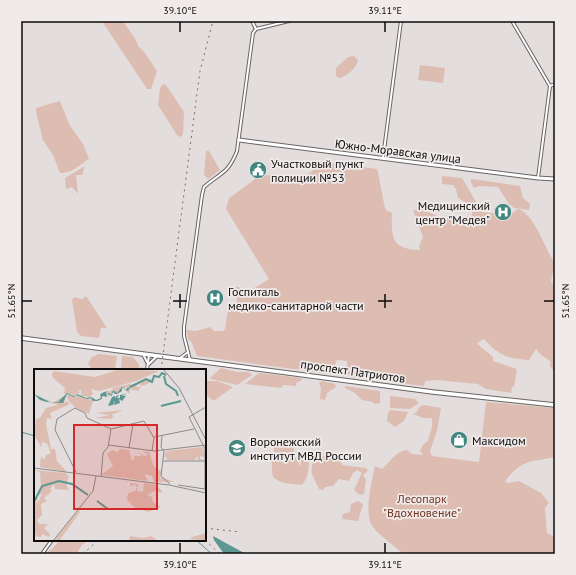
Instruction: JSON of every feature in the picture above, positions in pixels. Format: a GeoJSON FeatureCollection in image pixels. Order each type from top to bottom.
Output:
{"type":"FeatureCollection","features":[{"type":"Feature","properties":{"kind":"highway","name":"проспект Патриотов"},"geometry":{"type":"LineString","coordinates":[[21,338],[433,392],[555,404]]}},
{"type":"Feature","properties":{"kind":"main road","name":"Южно-Моравская улица"},"geometry":{"type":"LineString","coordinates":[[239,140],[555,179]]}},
{"type":"Feature","properties":{"kind":"street"},"geometry":{"type":"LineString","coordinates":[[252,21],[256,29]]}},
{"type":"Feature","properties":{"kind":"street"},"geometry":{"type":"LineString","coordinates":[[190,360],[184,336],[184,326],[204,187],[226,172],[231,166],[239,140],[253,33],[256,29],[289,21]]}},
{"type":"Feature","properties":{"kind":"street"},"geometry":{"type":"LineString","coordinates":[[383,158],[401,21]]}},
{"type":"Feature","properties":{"kind":"street"},"geometry":{"type":"LineString","coordinates":[[512,21],[550,86],[538,178]]}},
{"type":"Feature","properties":{"kind":"street"},"geometry":{"type":"LineString","coordinates":[[550,86],[555,84]]}},
{"type":"Feature","properties":{"kind":"street"},"geometry":{"type":"LineString","coordinates":[[179,358],[188,352]]}},
{"type":"Feature","properties":{"kind":"street"},"geometry":{"type":"LineString","coordinates":[[142,353],[148,366]]}},
{"type":"Feature","properties":{"kind":"street"},"geometry":{"type":"LineString","coordinates":[[147,369],[150,354]]}},
{"type":"Feature","properties":{"kind":"street"},"geometry":{"type":"LineString","coordinates":[[148,366],[153,358],[158,355]]}},
{"type":"Feature","properties":{"kind":"street"},"geometry":{"type":"LineString","coordinates":[[42,554],[51,541]]}},
{"type":"Feature","properties":{"kind":"green space"},"geometry":{"type":"Polygon","coordinates":[[[102,21],[123,21],[136,40],[138,46],[145,53],[157,71],[151,89],[147,89],[102,21]]]}},
{"type":"Feature","properties":{"kind":"green space"},"geometry":{"type":"Polygon","coordinates":[[[354,56],[358,60],[353,69],[342,77],[339,78],[336,76],[336,68],[348,57],[354,56]]]}},
{"type":"Feature","properties":{"kind":"green space"},"geometry":{"type":"Polygon","coordinates":[[[420,65],[445,68],[443,83],[418,80],[420,65]]]}},
{"type":"Feature","properties":{"kind":"green space"},"geometry":{"type":"Polygon","coordinates":[[[163,84],[166,85],[184,112],[183,134],[181,137],[177,135],[158,105],[160,88],[163,84]]]}},
{"type":"Feature","properties":{"kind":"green space"},"geometry":{"type":"Polygon","coordinates":[[[60,101],[69,124],[83,144],[89,159],[65,173],[60,173],[53,155],[43,140],[36,112],[36,108],[60,101]]]}},
{"type":"Feature","properties":{"kind":"green space"},"geometry":{"type":"Polygon","coordinates":[[[206,151],[209,151],[220,170],[208,179],[204,175],[206,151]]]}},
{"type":"Feature","properties":{"kind":"green space"},"geometry":{"type":"Polygon","coordinates":[[[315,161],[377,169],[385,208],[392,213],[392,229],[395,240],[404,247],[411,249],[420,250],[419,246],[423,237],[413,210],[429,212],[439,217],[461,220],[464,217],[472,216],[472,208],[458,198],[456,189],[453,185],[442,184],[442,176],[462,178],[482,212],[510,215],[518,209],[524,212],[535,225],[555,263],[551,281],[555,288],[555,372],[550,366],[550,361],[541,355],[536,349],[529,360],[509,357],[499,353],[484,339],[477,343],[493,357],[493,361],[517,369],[514,387],[512,387],[511,393],[486,389],[478,384],[436,380],[425,381],[424,386],[351,377],[347,373],[347,361],[337,360],[331,374],[197,356],[191,341],[189,341],[186,330],[196,331],[210,327],[214,331],[223,331],[225,329],[230,305],[236,305],[238,293],[235,289],[236,287],[239,287],[241,292],[248,292],[269,279],[226,209],[229,198],[261,175],[291,176],[291,180],[303,183],[308,173],[314,169],[315,161]]]}},
{"type":"Feature","properties":{"kind":"green space"},"geometry":{"type":"Polygon","coordinates":[[[85,166],[82,175],[76,175],[78,194],[72,187],[66,189],[65,178],[85,166]]]}},
{"type":"Feature","properties":{"kind":"green space"},"geometry":{"type":"Polygon","coordinates":[[[472,179],[520,186],[523,198],[530,204],[529,210],[514,208],[509,204],[498,187],[479,186],[474,188],[470,180],[472,179]]]}},
{"type":"Feature","properties":{"kind":"green space"},"geometry":{"type":"Polygon","coordinates":[[[86,296],[107,328],[101,328],[99,338],[81,336],[77,332],[72,300],[74,297],[82,299],[86,296]]]}},
{"type":"Feature","properties":{"kind":"green space"},"geometry":{"type":"Polygon","coordinates":[[[99,354],[117,356],[115,369],[91,369],[88,363],[92,357],[99,354]]]}},
{"type":"Feature","properties":{"kind":"green space"},"geometry":{"type":"Polygon","coordinates":[[[122,356],[133,357],[139,364],[139,368],[141,367],[143,369],[121,369],[122,356]]]}},
{"type":"Feature","properties":{"kind":"green space"},"geometry":{"type":"Polygon","coordinates":[[[221,368],[236,372],[249,372],[252,375],[237,385],[210,378],[221,368]]]}},
{"type":"Feature","properties":{"kind":"green space"},"geometry":{"type":"Polygon","coordinates":[[[259,373],[301,378],[302,380],[296,383],[296,386],[283,385],[281,388],[245,384],[259,373]]]}},
{"type":"Feature","properties":{"kind":"green space"},"geometry":{"type":"Polygon","coordinates":[[[206,381],[217,381],[233,387],[215,400],[212,400],[206,395],[206,381]]]}},
{"type":"Feature","properties":{"kind":"green space"},"geometry":{"type":"Polygon","coordinates":[[[322,381],[335,384],[336,387],[327,393],[325,400],[320,399],[321,388],[319,383],[322,381]]]}},
{"type":"Feature","properties":{"kind":"green space"},"geometry":{"type":"Polygon","coordinates":[[[345,386],[380,391],[380,403],[375,404],[362,400],[355,393],[345,388],[345,386]]]}},
{"type":"Feature","properties":{"kind":"green space"},"geometry":{"type":"Polygon","coordinates":[[[390,396],[415,399],[419,403],[410,409],[390,408],[390,396]]]}},
{"type":"Feature","properties":{"kind":"green space","name":"Лесопарк \"Вдохновение\""},"geometry":{"type":"Polygon","coordinates":[[[486,402],[555,408],[555,459],[554,457],[532,461],[521,465],[505,481],[508,483],[519,481],[541,493],[549,503],[545,508],[547,533],[555,537],[555,554],[403,554],[376,531],[370,522],[368,506],[375,466],[382,469],[396,455],[407,450],[412,454],[423,455],[420,451],[423,445],[428,441],[432,427],[432,418],[423,418],[413,414],[417,412],[419,407],[424,405],[441,408],[437,431],[430,451],[432,456],[479,462],[486,402]]]}},
{"type":"Feature","properties":{"kind":"green space"},"geometry":{"type":"Polygon","coordinates":[[[391,410],[408,412],[404,421],[395,427],[387,421],[388,412],[391,410]]]}},
{"type":"Feature","properties":{"kind":"green space"},"geometry":{"type":"Polygon","coordinates":[[[277,444],[293,446],[295,457],[301,467],[299,451],[308,455],[308,471],[302,485],[283,483],[273,477],[273,446],[277,444]]]}},
{"type":"Feature","properties":{"kind":"green space"},"geometry":{"type":"Polygon","coordinates":[[[315,456],[339,457],[342,465],[366,468],[368,471],[363,475],[366,480],[364,494],[360,495],[354,490],[362,473],[357,470],[353,473],[349,481],[339,479],[333,486],[325,487],[323,490],[319,489],[312,474],[312,466],[315,456]]]}},
{"type":"Feature","properties":{"kind":"green space"},"geometry":{"type":"Polygon","coordinates":[[[358,501],[363,504],[358,521],[342,519],[343,514],[350,512],[351,504],[358,501]]]}},
{"type":"Feature","properties":{"kind":"green space"},"geometry":{"type":"Polygon","coordinates":[[[59,541],[88,541],[82,545],[76,554],[45,554],[59,541]]]}},
{"type":"Feature","properties":{"kind":"water"},"geometry":{"type":"Polygon","coordinates":[[[213,536],[246,554],[224,554],[214,540],[213,536]]]}},
{"type":"Feature","properties":{"kind":"waterway"},"geometry":{"type":"LineString","coordinates":[[21,432],[34,436]]}},
{"type":"Feature","properties":{"kind":"waterway"},"geometry":{"type":"LineString","coordinates":[[197,541],[212,554]]}},
{"type":"Feature","properties":{"kind":"railway"},"geometry":{"type":"LineString","coordinates":[[161,369],[200,71],[213,21]]}},
{"type":"Feature","properties":{"kind":"railway"},"geometry":{"type":"LineString","coordinates":[[206,528],[240,532]]}},
{"type":"Feature","properties":{"kind":"railway"},"geometry":{"type":"LineString","coordinates":[[83,554],[97,541]]}},
{"type":"Feature","properties":{"kind":"railway"},"geometry":{"type":"LineString","coordinates":[[206,541],[220,554]]}},
{"type":"Feature","properties":{"kind":"place","name":"Участковый пункт полиции №53"},"geometry":{"type":"Point","coordinates":[258,170]}},
{"type":"Feature","properties":{"kind":"place","name":"Медицинский центр \"Медея\""},"geometry":{"type":"Point","coordinates":[503,212]}},
{"type":"Feature","properties":{"kind":"place","name":"Госпиталь медико-санитарной части"},"geometry":{"type":"Point","coordinates":[215,298]}},
{"type":"Feature","properties":{"kind":"place","name":"Максидом"},"geometry":{"type":"Point","coordinates":[459,440]}},
{"type":"Feature","properties":{"kind":"place","name":"Воронежский институт МВД России"},"geometry":{"type":"Point","coordinates":[237,448]}}]}
